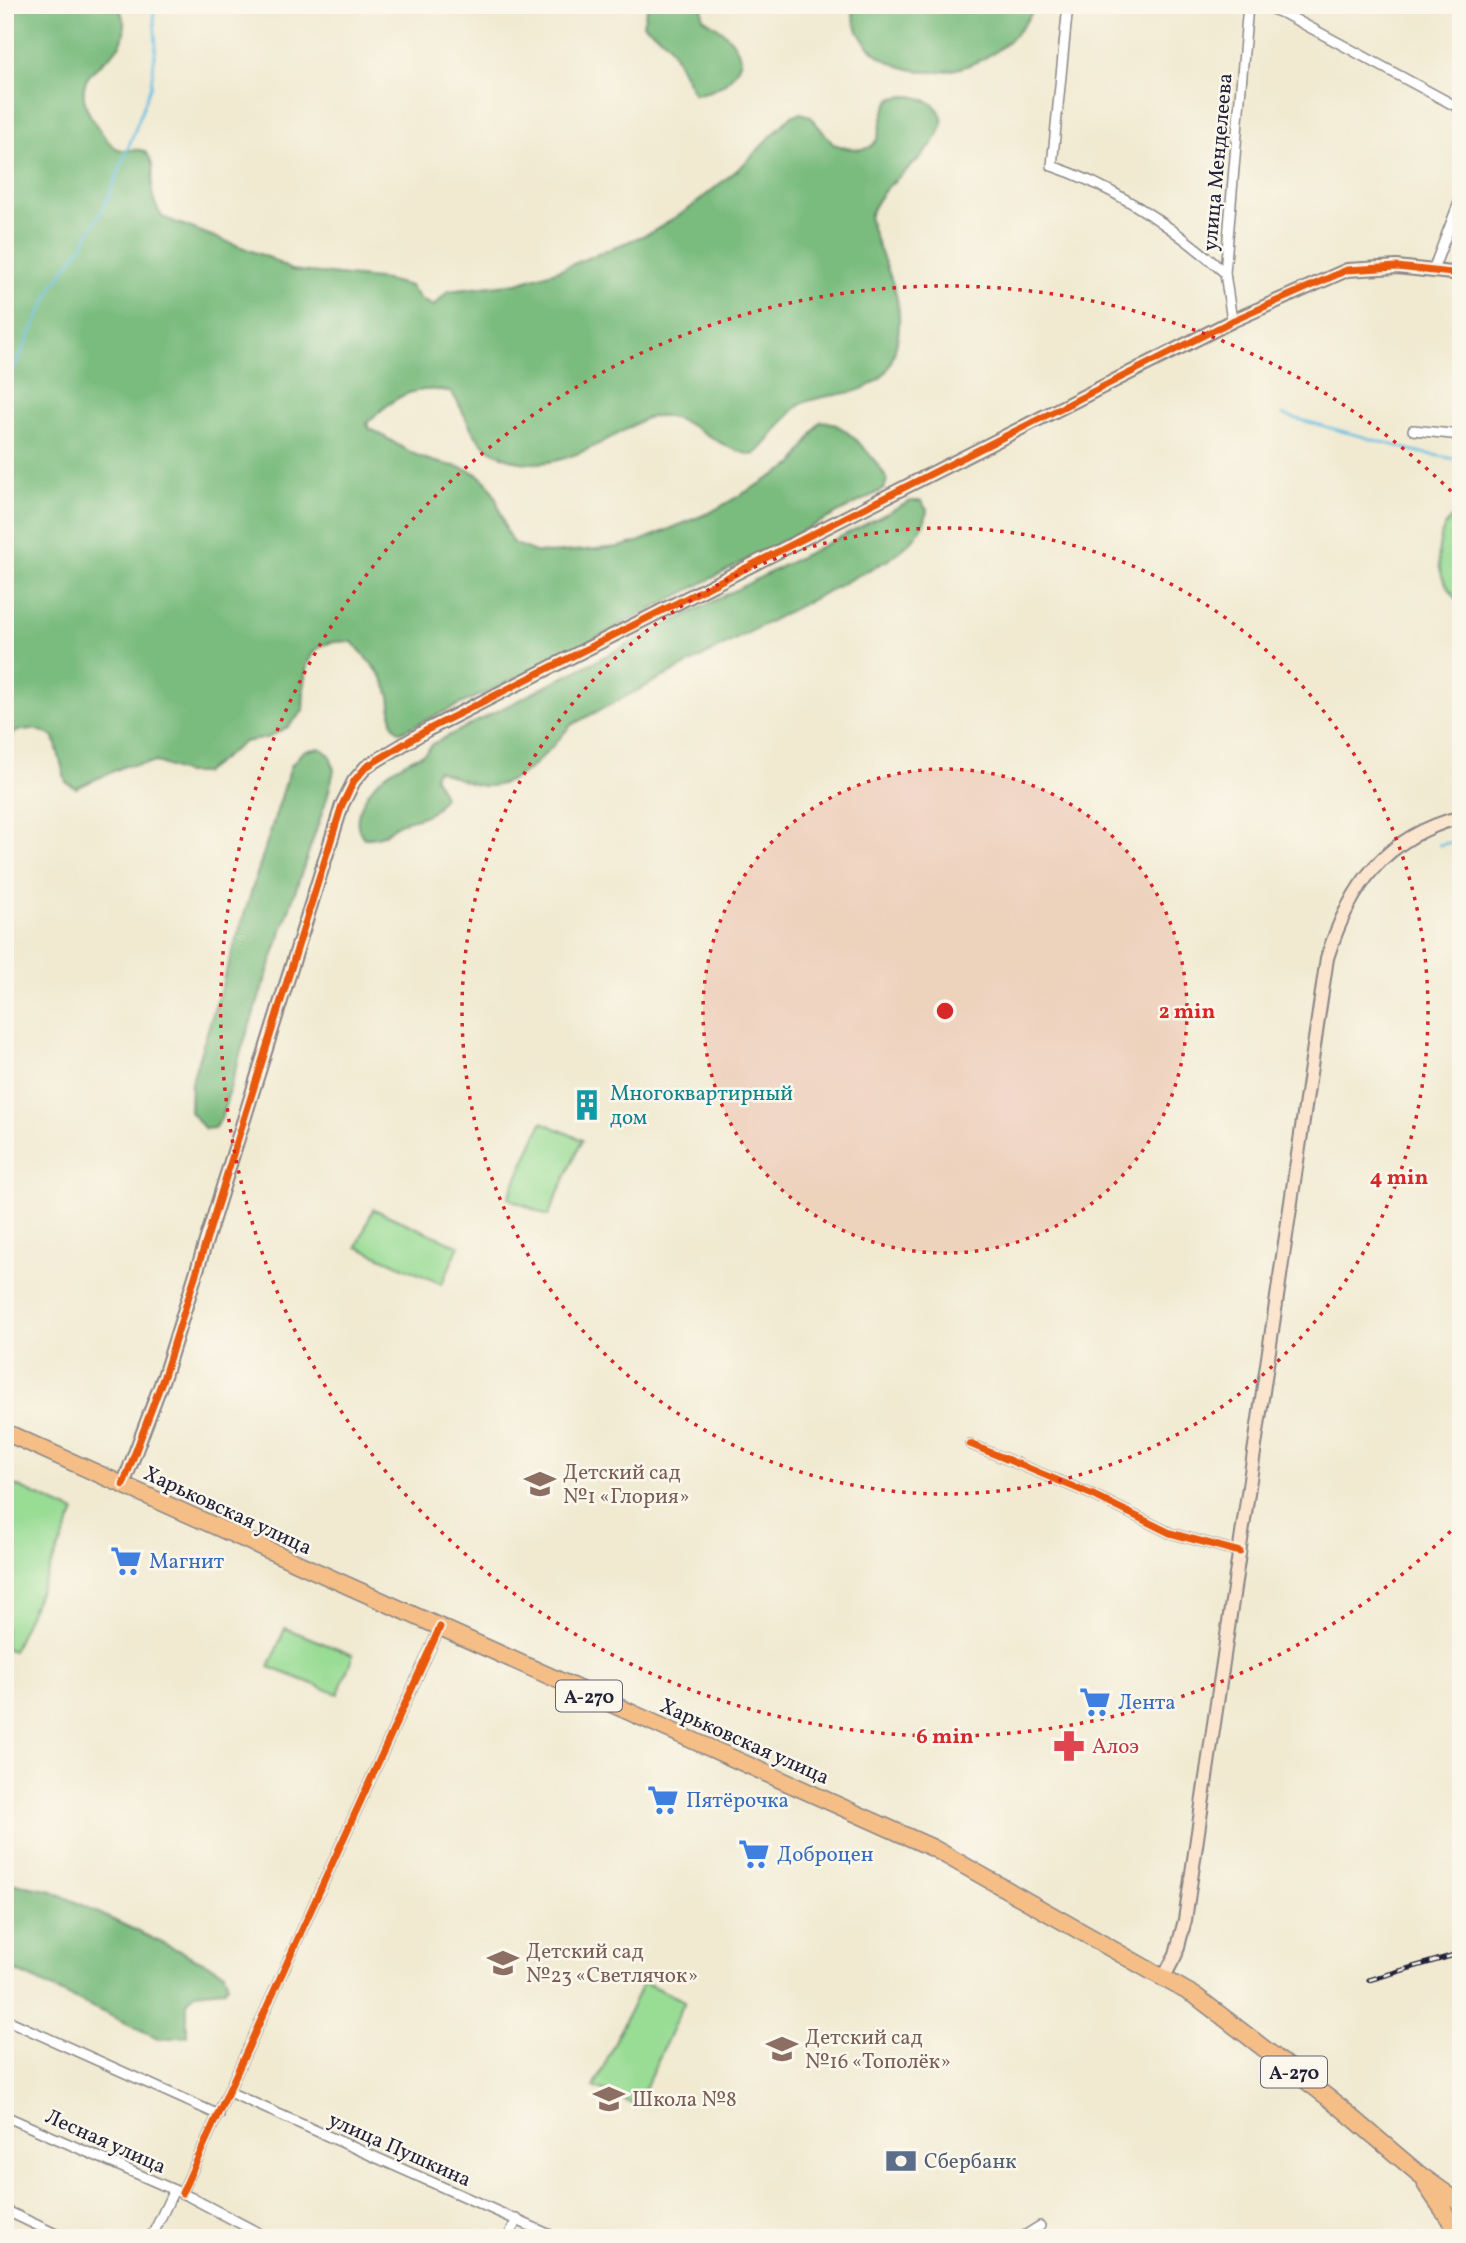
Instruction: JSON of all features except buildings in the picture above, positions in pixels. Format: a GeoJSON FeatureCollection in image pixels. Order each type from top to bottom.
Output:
{"type":"FeatureCollection","features":[{"type":"Feature","properties":{"kind":"highway","name":"Харьковская улица"},"geometry":{"type":"LineString","coordinates":[[5,1432],[933,1848],[1164,1977],[1219,2012],[1339,2106],[1419,2174]]}},
{"type":"Feature","properties":{"kind":"highway","name":"А-270"},"geometry":{"type":"LineString","coordinates":[[1419,2174],[1461,2204]]}},
{"type":"Feature","properties":{"kind":"highway","name":"А-270"},"geometry":{"type":"LineString","coordinates":[[1419,2174],[1461,2236]]}},
{"type":"Feature","properties":{"kind":"street"},"geometry":{"type":"LineString","coordinates":[[1068,5],[1052,166],[1098,183],[1123,197],[1170,227],[1225,273]]}},
{"type":"Feature","properties":{"kind":"street","name":"улица Менделеева"},"geometry":{"type":"LineString","coordinates":[[1232,321],[1225,273],[1248,5]]}},
{"type":"Feature","properties":{"kind":"street"},"geometry":{"type":"LineString","coordinates":[[1261,5],[1287,10],[1461,109]]}},
{"type":"Feature","properties":{"kind":"street"},"geometry":{"type":"LineString","coordinates":[[1433,270],[1461,197]]}},
{"type":"Feature","properties":{"kind":"street"},"geometry":{"type":"LineString","coordinates":[[123,1485],[164,1376],[316,881],[345,797],[359,774],[381,756],[428,730],[1232,321],[1348,270],[1397,267],[1461,274]]}},
{"type":"Feature","properties":{"kind":"street"},"geometry":{"type":"LineString","coordinates":[[1413,430],[1461,435]]}},
{"type":"Feature","properties":{"kind":"street"},"geometry":{"type":"LineString","coordinates":[[1164,1977],[1176,1954],[1185,1920],[1327,958],[1349,899],[1382,857],[1424,830],[1461,817]]}},
{"type":"Feature","properties":{"kind":"street"},"geometry":{"type":"LineString","coordinates":[[970,1444],[1093,1495],[1170,1533],[1240,1552]]}},
{"type":"Feature","properties":{"kind":"street"},"geometry":{"type":"LineString","coordinates":[[151,2238],[219,2115],[440,1627]]}},
{"type":"Feature","properties":{"kind":"street"},"geometry":{"type":"LineString","coordinates":[[5,2019],[219,2115]]}},
{"type":"Feature","properties":{"kind":"street","name":"улица Пушкина"},"geometry":{"type":"LineString","coordinates":[[229,2092],[557,2238]]}},
{"type":"Feature","properties":{"kind":"street","name":"Лесная улица"},"geometry":{"type":"LineString","coordinates":[[5,2116],[178,2192],[268,2238]]}},
{"type":"Feature","properties":{"kind":"street"},"geometry":{"type":"LineString","coordinates":[[5,2210],[64,2238]]}},
{"type":"Feature","properties":{"kind":"street"},"geometry":{"type":"LineString","coordinates":[[508,2238],[517,2219]]}},
{"type":"Feature","properties":{"kind":"street"},"geometry":{"type":"LineString","coordinates":[[1021,2238],[1040,2226]]}},
{"type":"Feature","properties":{"kind":"green space"},"geometry":{"type":"Polygon","coordinates":[[[5,5],[118,5],[124,24],[123,39],[116,50],[88,77],[84,90],[86,106],[99,130],[114,146],[122,150],[142,150],[148,155],[153,168],[153,195],[162,217],[270,258],[291,270],[386,280],[410,286],[421,300],[434,306],[448,291],[517,283],[556,271],[652,232],[690,208],[742,166],[791,116],[801,113],[810,116],[833,144],[865,149],[873,145],[877,138],[885,108],[891,99],[907,96],[923,99],[938,109],[942,120],[939,133],[919,159],[883,192],[869,217],[897,297],[899,331],[890,365],[881,377],[864,388],[813,399],[799,405],[754,455],[730,448],[685,422],[656,416],[641,420],[570,456],[534,463],[516,461],[498,454],[481,442],[451,392],[437,390],[414,391],[405,395],[386,406],[367,423],[369,428],[411,453],[434,462],[466,469],[480,477],[492,489],[513,543],[535,552],[619,547],[711,512],[794,464],[820,422],[838,426],[868,452],[887,480],[884,489],[538,668],[401,732],[394,726],[388,689],[375,668],[352,642],[335,642],[323,645],[309,660],[304,683],[303,711],[288,727],[267,738],[244,742],[204,773],[185,773],[157,762],[125,766],[76,788],[66,782],[54,737],[35,730],[20,730],[15,732],[5,748],[5,5]]]}},
{"type":"Feature","properties":{"kind":"green space"},"geometry":{"type":"Polygon","coordinates":[[[648,5],[702,5],[703,18],[727,35],[739,53],[741,60],[729,80],[710,91],[694,94],[668,43],[643,24],[648,5]]]}},
{"type":"Feature","properties":{"kind":"green space"},"geometry":{"type":"Polygon","coordinates":[[[852,5],[1036,5],[1014,36],[984,59],[960,68],[924,72],[889,62],[874,52],[855,23],[852,5]]]}},
{"type":"Feature","properties":{"kind":"green space"},"geometry":{"type":"Polygon","coordinates":[[[911,501],[921,501],[927,510],[923,526],[908,545],[888,560],[571,725],[534,765],[510,781],[484,786],[437,770],[434,776],[444,796],[431,812],[404,822],[379,836],[364,838],[362,835],[358,816],[376,783],[402,764],[423,754],[434,743],[911,501]]]}},
{"type":"Feature","properties":{"kind":"green space"},"geometry":{"type":"Polygon","coordinates":[[[1461,512],[1461,604],[1444,580],[1439,549],[1447,523],[1461,512]]]}},
{"type":"Feature","properties":{"kind":"green space"},"geometry":{"type":"Polygon","coordinates":[[[320,748],[330,755],[334,770],[327,798],[241,1051],[221,1119],[214,1128],[205,1129],[190,1112],[191,1083],[291,766],[303,751],[320,748]]]}},
{"type":"Feature","properties":{"kind":"green space"},"geometry":{"type":"Polygon","coordinates":[[[542,1122],[582,1140],[548,1216],[508,1198],[542,1122]]]}},
{"type":"Feature","properties":{"kind":"green space"},"geometry":{"type":"Polygon","coordinates":[[[373,1209],[459,1246],[442,1284],[357,1247],[373,1209]]]}},
{"type":"Feature","properties":{"kind":"green space"},"geometry":{"type":"Polygon","coordinates":[[[5,1481],[75,1512],[13,1651],[5,1648],[5,1481]]]}},
{"type":"Feature","properties":{"kind":"green space"},"geometry":{"type":"Polygon","coordinates":[[[285,1628],[353,1655],[338,1694],[269,1667],[285,1628]]]}},
{"type":"Feature","properties":{"kind":"green space"},"geometry":{"type":"Polygon","coordinates":[[[5,1882],[52,1891],[224,1972],[228,1985],[223,1990],[195,1993],[187,2002],[187,2036],[160,2039],[5,1966],[5,1882]]]}},
{"type":"Feature","properties":{"kind":"green space"},"geometry":{"type":"Polygon","coordinates":[[[643,1982],[685,2001],[637,2106],[594,2087],[643,1982]]]}},
{"type":"Feature","properties":{"kind":"waterway"},"geometry":{"type":"LineString","coordinates":[[5,387],[55,283],[83,244],[108,199],[135,130],[151,85],[156,45],[153,5]]}},
{"type":"Feature","properties":{"kind":"waterway"},"geometry":{"type":"LineString","coordinates":[[1283,415],[1422,453],[1461,460]]}},
{"type":"Feature","properties":{"kind":"waterway"},"geometry":{"type":"LineString","coordinates":[[1439,845],[1461,840]]}},
{"type":"Feature","properties":{"kind":"railway"},"geometry":{"type":"LineString","coordinates":[[1369,1980],[1461,1953]]}},
{"type":"Feature","properties":{"kind":"cycle path"},"geometry":{"type":"LineString","coordinates":[[123,1485],[164,1376],[342,805],[354,781],[366,767],[427,730],[1232,321],[1347,270],[1397,267],[1461,274]]}},
{"type":"Feature","properties":{"kind":"cycle path"},"geometry":{"type":"LineString","coordinates":[[970,1444],[1093,1495],[1170,1533],[1240,1552]]}},
{"type":"Feature","properties":{"kind":"cycle path"},"geometry":{"type":"LineString","coordinates":[[182,2193],[440,1627]]}},
{"type":"Feature","properties":{"kind":"place","name":"Многоквартирный дом"},"geometry":{"type":"Point","coordinates":[587,1105]}},
{"type":"Feature","properties":{"kind":"place","name":"Детский сад №1 «Глория»"},"geometry":{"type":"Point","coordinates":[540,1484]}},
{"type":"Feature","properties":{"kind":"place","name":"Магнит"},"geometry":{"type":"Point","coordinates":[126,1561]}},
{"type":"Feature","properties":{"kind":"place","name":"Лента"},"geometry":{"type":"Point","coordinates":[1095,1702]}},
{"type":"Feature","properties":{"kind":"place","name":"Алоэ"},"geometry":{"type":"Point","coordinates":[1069,1746]}},
{"type":"Feature","properties":{"kind":"place","name":"Пятёрочка"},"geometry":{"type":"Point","coordinates":[663,1800]}},
{"type":"Feature","properties":{"kind":"place","name":"Доброцен"},"geometry":{"type":"Point","coordinates":[754,1854]}},
{"type":"Feature","properties":{"kind":"place","name":"Детский сад №23 «Светлячок»"},"geometry":{"type":"Point","coordinates":[503,1963]}},
{"type":"Feature","properties":{"kind":"place","name":"Детский сад №16 «Тополёк»"},"geometry":{"type":"Point","coordinates":[782,2049]}},
{"type":"Feature","properties":{"kind":"place","name":"Школа №8"},"geometry":{"type":"Point","coordinates":[609,2099]}},
{"type":"Feature","properties":{"kind":"place","name":"Сбербанк"},"geometry":{"type":"Point","coordinates":[901,2161]}}]}
